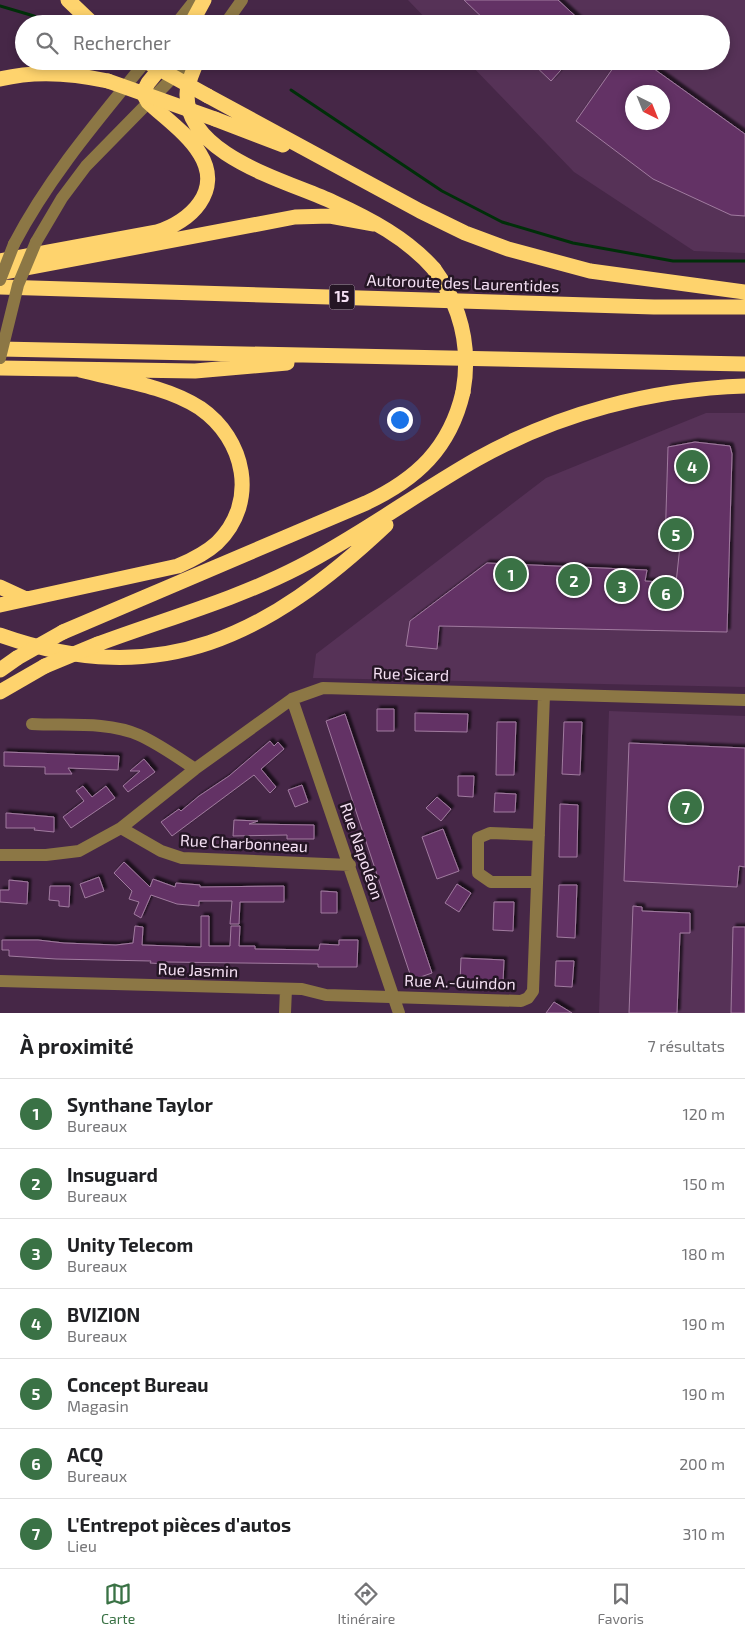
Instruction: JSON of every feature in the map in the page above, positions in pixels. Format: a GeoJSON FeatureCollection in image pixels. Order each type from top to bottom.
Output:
{"type":"FeatureCollection","features":[{"type":"Feature","properties":{"kind":"highway"},"geometry":{"type":"LineString","coordinates":[[68,0],[83,15]]}},
{"type":"Feature","properties":{"kind":"highway"},"geometry":{"type":"LineString","coordinates":[[195,15],[204,0]]}},
{"type":"Feature","properties":{"kind":"highway"},"geometry":{"type":"LineString","coordinates":[[0,261],[157,232],[179,224],[194,212],[200,204],[205,189],[204,163],[200,154],[188,139],[148,102],[143,90],[159,70]]}},
{"type":"Feature","properties":{"kind":"highway"},"geometry":{"type":"LineString","coordinates":[[162,70],[451,226],[521,254],[562,265],[608,274],[745,292]]}},
{"type":"Feature","properties":{"kind":"highway"},"geometry":{"type":"LineString","coordinates":[[0,670],[63,632],[366,503],[390,491],[413,476],[437,450],[455,419],[463,392],[467,363],[464,332],[454,303],[434,268],[409,243],[334,202],[236,160],[212,143],[195,121],[188,102],[188,85],[194,70]]}},
{"type":"Feature","properties":{"kind":"highway"},"geometry":{"type":"LineString","coordinates":[[0,79],[19,75],[54,73],[108,81],[331,162]]}},
{"type":"Feature","properties":{"kind":"highway"},"geometry":{"type":"LineString","coordinates":[[0,273],[288,218],[330,216],[374,224]]}},
{"type":"Feature","properties":{"kind":"highway","name":"Autoroute des Laurentides"},"geometry":{"type":"LineString","coordinates":[[0,287],[654,307],[745,307]]}},
{"type":"Feature","properties":{"kind":"highway"},"geometry":{"type":"LineString","coordinates":[[0,349],[745,364]]}},
{"type":"Feature","properties":{"kind":"highway"},"geometry":{"type":"LineString","coordinates":[[0,368],[195,371],[366,356]]}},
{"type":"Feature","properties":{"kind":"highway"},"geometry":{"type":"LineString","coordinates":[[0,605],[166,570],[190,561],[210,549],[224,535],[233,522],[241,498],[243,476],[236,449],[224,430],[207,413],[188,402],[166,393],[80,370]]}},
{"type":"Feature","properties":{"kind":"highway"},"geometry":{"type":"LineString","coordinates":[[0,692],[44,666],[281,576],[349,539],[415,497],[507,443],[573,416],[651,396],[745,386]]}},
{"type":"Feature","properties":{"kind":"highway"},"geometry":{"type":"LineString","coordinates":[[4,639],[77,656],[106,658],[162,655],[210,644],[243,630],[284,606],[366,544],[415,497]]}},
{"type":"Feature","properties":{"kind":"highway"},"geometry":{"type":"LineString","coordinates":[[0,587],[26,599]]}},
{"type":"Feature","properties":{"kind":"street"},"geometry":{"type":"LineString","coordinates":[[184,15],[196,0]]}},
{"type":"Feature","properties":{"kind":"street"},"geometry":{"type":"LineString","coordinates":[[231,15],[242,0]]}},
{"type":"Feature","properties":{"kind":"street"},"geometry":{"type":"LineString","coordinates":[[0,280],[14,244],[55,176],[139,70]]}},
{"type":"Feature","properties":{"kind":"street"},"geometry":{"type":"LineString","coordinates":[[0,358],[18,285],[36,242],[56,208],[78,176],[180,70]]}},
{"type":"Feature","properties":{"kind":"street","name":"Rue Sicard"},"geometry":{"type":"LineString","coordinates":[[121,828],[196,769],[292,700],[306,692],[323,688],[745,700]]}},
{"type":"Feature","properties":{"kind":"street","name":"Rue A.-Guindon"},"geometry":{"type":"LineString","coordinates":[[394,996],[521,1001],[528,998],[533,991],[544,695]]}},
{"type":"Feature","properties":{"kind":"street","name":"Rue Napoléon"},"geometry":{"type":"LineString","coordinates":[[292,700],[350,865],[399,1013]]}},
{"type":"Feature","properties":{"kind":"street"},"geometry":{"type":"LineString","coordinates":[[32,724],[106,727],[137,734],[164,748],[196,769]]}},
{"type":"Feature","properties":{"kind":"street"},"geometry":{"type":"LineString","coordinates":[[0,855],[46,855],[80,851],[121,828]]}},
{"type":"Feature","properties":{"kind":"street","name":"Rue Charbonneau"},"geometry":{"type":"LineString","coordinates":[[121,828],[161,851],[182,858],[350,865]]}},
{"type":"Feature","properties":{"kind":"street"},"geometry":{"type":"LineString","coordinates":[[537,882],[492,882],[478,873],[477,846],[478,838],[490,833],[539,835]]}},
{"type":"Feature","properties":{"kind":"street","name":"Rue Jasmin"},"geometry":{"type":"LineString","coordinates":[[0,981],[302,989],[326,995],[394,996]]}},
{"type":"Feature","properties":{"kind":"street"},"geometry":{"type":"LineString","coordinates":[[285,1013],[286,989]]}},
{"type":"Feature","properties":{"kind":"shaded area"},"geometry":{"type":"Polygon","coordinates":[[[408,0],[745,0],[745,253],[694,251],[574,172],[476,70],[730,70],[730,15],[422,15],[408,0]]]}},
{"type":"Feature","properties":{"kind":"shaded area"},"geometry":{"type":"Polygon","coordinates":[[[706,413],[745,413],[745,687],[313,678],[316,654],[546,478],[706,413]]]}},
{"type":"Feature","properties":{"kind":"shaded area"},"geometry":{"type":"Polygon","coordinates":[[[609,711],[745,716],[745,1013],[599,1013],[609,711]]]}},
{"type":"Feature","properties":{"kind":"building"},"geometry":{"type":"Polygon","coordinates":[[[464,0],[558,0],[574,15],[480,15],[464,0]]]}},
{"type":"Feature","properties":{"kind":"building"},"geometry":{"type":"Polygon","coordinates":[[[539,70],[561,70],[551,81],[539,70]]]}},
{"type":"Feature","properties":{"kind":"building"},"geometry":{"type":"Polygon","coordinates":[[[612,70],[656,70],[745,134],[745,216],[731,215],[653,179],[576,121],[612,70]]]}},
{"type":"Feature","properties":{"kind":"building"},"geometry":{"type":"Polygon","coordinates":[[[695,442],[730,446],[732,454],[727,632],[439,626],[437,649],[406,646],[410,621],[487,563],[647,570],[645,581],[676,583],[680,546],[665,546],[668,447],[695,442]]]}},
{"type":"Feature","properties":{"kind":"building"},"geometry":{"type":"Polygon","coordinates":[[[377,709],[394,709],[394,731],[377,731],[377,709]]]}},
{"type":"Feature","properties":{"kind":"building"},"geometry":{"type":"Polygon","coordinates":[[[415,713],[468,714],[467,732],[415,731],[415,713]]]}},
{"type":"Feature","properties":{"kind":"building"},"geometry":{"type":"Polygon","coordinates":[[[345,714],[432,973],[412,980],[326,721],[345,714]]]}},
{"type":"Feature","properties":{"kind":"building"},"geometry":{"type":"Polygon","coordinates":[[[497,722],[516,722],[514,775],[496,775],[497,722]]]}},
{"type":"Feature","properties":{"kind":"building"},"geometry":{"type":"Polygon","coordinates":[[[564,722],[582,722],[580,775],[562,774],[564,722]]]}},
{"type":"Feature","properties":{"kind":"building"},"geometry":{"type":"Polygon","coordinates":[[[270,741],[274,746],[278,742],[284,749],[261,769],[276,787],[270,793],[254,775],[172,836],[161,822],[179,809],[181,811],[199,796],[229,776],[270,741]]]}},
{"type":"Feature","properties":{"kind":"building"},"geometry":{"type":"Polygon","coordinates":[[[629,743],[745,748],[745,867],[739,866],[737,887],[624,881],[629,743]]]}},
{"type":"Feature","properties":{"kind":"building"},"geometry":{"type":"Polygon","coordinates":[[[4,752],[119,756],[118,770],[68,768],[72,774],[45,774],[45,767],[4,766],[4,752]]]}},
{"type":"Feature","properties":{"kind":"building"},"geometry":{"type":"Polygon","coordinates":[[[144,759],[155,772],[128,792],[123,786],[140,771],[130,771],[144,759]]]}},
{"type":"Feature","properties":{"kind":"building"},"geometry":{"type":"Polygon","coordinates":[[[458,776],[474,776],[473,797],[458,796],[458,776]]]}},
{"type":"Feature","properties":{"kind":"building"},"geometry":{"type":"Polygon","coordinates":[[[302,785],[308,802],[295,807],[288,790],[302,785]]]}},
{"type":"Feature","properties":{"kind":"building"},"geometry":{"type":"Polygon","coordinates":[[[83,786],[92,797],[106,786],[115,798],[71,828],[63,817],[84,801],[76,791],[83,786]]]}},
{"type":"Feature","properties":{"kind":"building"},"geometry":{"type":"Polygon","coordinates":[[[495,793],[516,794],[515,812],[494,812],[495,793]]]}},
{"type":"Feature","properties":{"kind":"building"},"geometry":{"type":"Polygon","coordinates":[[[437,797],[451,809],[441,821],[426,808],[437,797]]]}},
{"type":"Feature","properties":{"kind":"building"},"geometry":{"type":"Polygon","coordinates":[[[560,804],[578,805],[577,857],[559,857],[560,804]]]}},
{"type":"Feature","properties":{"kind":"building"},"geometry":{"type":"Polygon","coordinates":[[[6,813],[54,817],[54,832],[34,830],[35,828],[6,828],[6,813]]]}},
{"type":"Feature","properties":{"kind":"building"},"geometry":{"type":"Polygon","coordinates":[[[234,820],[258,821],[249,824],[314,825],[314,839],[287,839],[287,835],[233,836],[234,820]]]}},
{"type":"Feature","properties":{"kind":"building"},"geometry":{"type":"Polygon","coordinates":[[[443,829],[459,871],[437,879],[422,837],[443,829]]]}},
{"type":"Feature","properties":{"kind":"building"},"geometry":{"type":"Polygon","coordinates":[[[124,862],[150,887],[153,879],[175,887],[176,883],[200,885],[200,887],[284,886],[284,902],[240,902],[239,924],[230,924],[232,901],[199,901],[199,906],[177,904],[151,895],[141,918],[134,914],[139,902],[129,899],[132,891],[114,873],[124,862]]]}},
{"type":"Feature","properties":{"kind":"building"},"geometry":{"type":"Polygon","coordinates":[[[99,877],[104,891],[85,898],[80,884],[99,877]]]}},
{"type":"Feature","properties":{"kind":"building"},"geometry":{"type":"Polygon","coordinates":[[[9,880],[28,882],[27,904],[0,902],[0,890],[9,890],[9,880]]]}},
{"type":"Feature","properties":{"kind":"building"},"geometry":{"type":"Polygon","coordinates":[[[457,884],[471,893],[459,912],[445,903],[457,884]]]}},
{"type":"Feature","properties":{"kind":"building"},"geometry":{"type":"Polygon","coordinates":[[[559,885],[577,885],[575,938],[557,937],[559,885]]]}},
{"type":"Feature","properties":{"kind":"building"},"geometry":{"type":"Polygon","coordinates":[[[50,886],[70,886],[69,907],[59,906],[59,901],[49,900],[50,886]]]}},
{"type":"Feature","properties":{"kind":"building"},"geometry":{"type":"Polygon","coordinates":[[[321,891],[337,892],[337,913],[321,913],[321,891]]]}},
{"type":"Feature","properties":{"kind":"building"},"geometry":{"type":"Polygon","coordinates":[[[494,902],[514,902],[513,931],[493,930],[494,902]]]}},
{"type":"Feature","properties":{"kind":"building"},"geometry":{"type":"Polygon","coordinates":[[[633,906],[642,907],[642,911],[690,913],[690,933],[680,933],[677,1013],[629,1013],[633,906]]]}},
{"type":"Feature","properties":{"kind":"building"},"geometry":{"type":"Polygon","coordinates":[[[201,916],[209,916],[209,946],[230,946],[231,926],[240,926],[239,946],[255,946],[255,949],[319,950],[320,944],[339,945],[339,940],[358,940],[357,967],[318,967],[318,964],[166,962],[166,964],[150,963],[151,961],[56,959],[9,956],[9,950],[2,950],[2,940],[38,940],[116,945],[133,943],[135,926],[143,927],[142,945],[201,947],[201,916]]]}},
{"type":"Feature","properties":{"kind":"building"},"geometry":{"type":"Polygon","coordinates":[[[733,927],[745,927],[745,1013],[731,1013],[733,927]]]}},
{"type":"Feature","properties":{"kind":"building"},"geometry":{"type":"Polygon","coordinates":[[[461,958],[504,960],[503,982],[460,981],[461,958]]]}},
{"type":"Feature","properties":{"kind":"building"},"geometry":{"type":"Polygon","coordinates":[[[556,961],[574,961],[572,987],[555,986],[556,961]]]}},
{"type":"Feature","properties":{"kind":"building"},"geometry":{"type":"Polygon","coordinates":[[[554,1002],[572,1013],[546,1013],[554,1002]]]}},
{"type":"Feature","properties":{"kind":"waterway"},"geometry":{"type":"LineString","coordinates":[[0,6],[31,15]]}},
{"type":"Feature","properties":{"kind":"waterway"},"geometry":{"type":"LineString","coordinates":[[291,90],[442,191],[502,222],[573,243],[673,261],[745,261]]}},
{"type":"Feature","properties":{"kind":"place","name":"BVIZION"},"geometry":{"type":"Point","coordinates":[692,466]}},
{"type":"Feature","properties":{"kind":"place","name":"Concept Bureau"},"geometry":{"type":"Point","coordinates":[676,534]}},
{"type":"Feature","properties":{"kind":"place","name":"Synthane Taylor"},"geometry":{"type":"Point","coordinates":[511,574]}},
{"type":"Feature","properties":{"kind":"place","name":"Insuguard"},"geometry":{"type":"Point","coordinates":[574,580]}},
{"type":"Feature","properties":{"kind":"place","name":"Unity Telecom"},"geometry":{"type":"Point","coordinates":[622,586]}},
{"type":"Feature","properties":{"kind":"place","name":"ACQ"},"geometry":{"type":"Point","coordinates":[666,593]}},
{"type":"Feature","properties":{"kind":"place","name":"L'Entrepot pièces d'autos"},"geometry":{"type":"Point","coordinates":[686,807]}}]}
